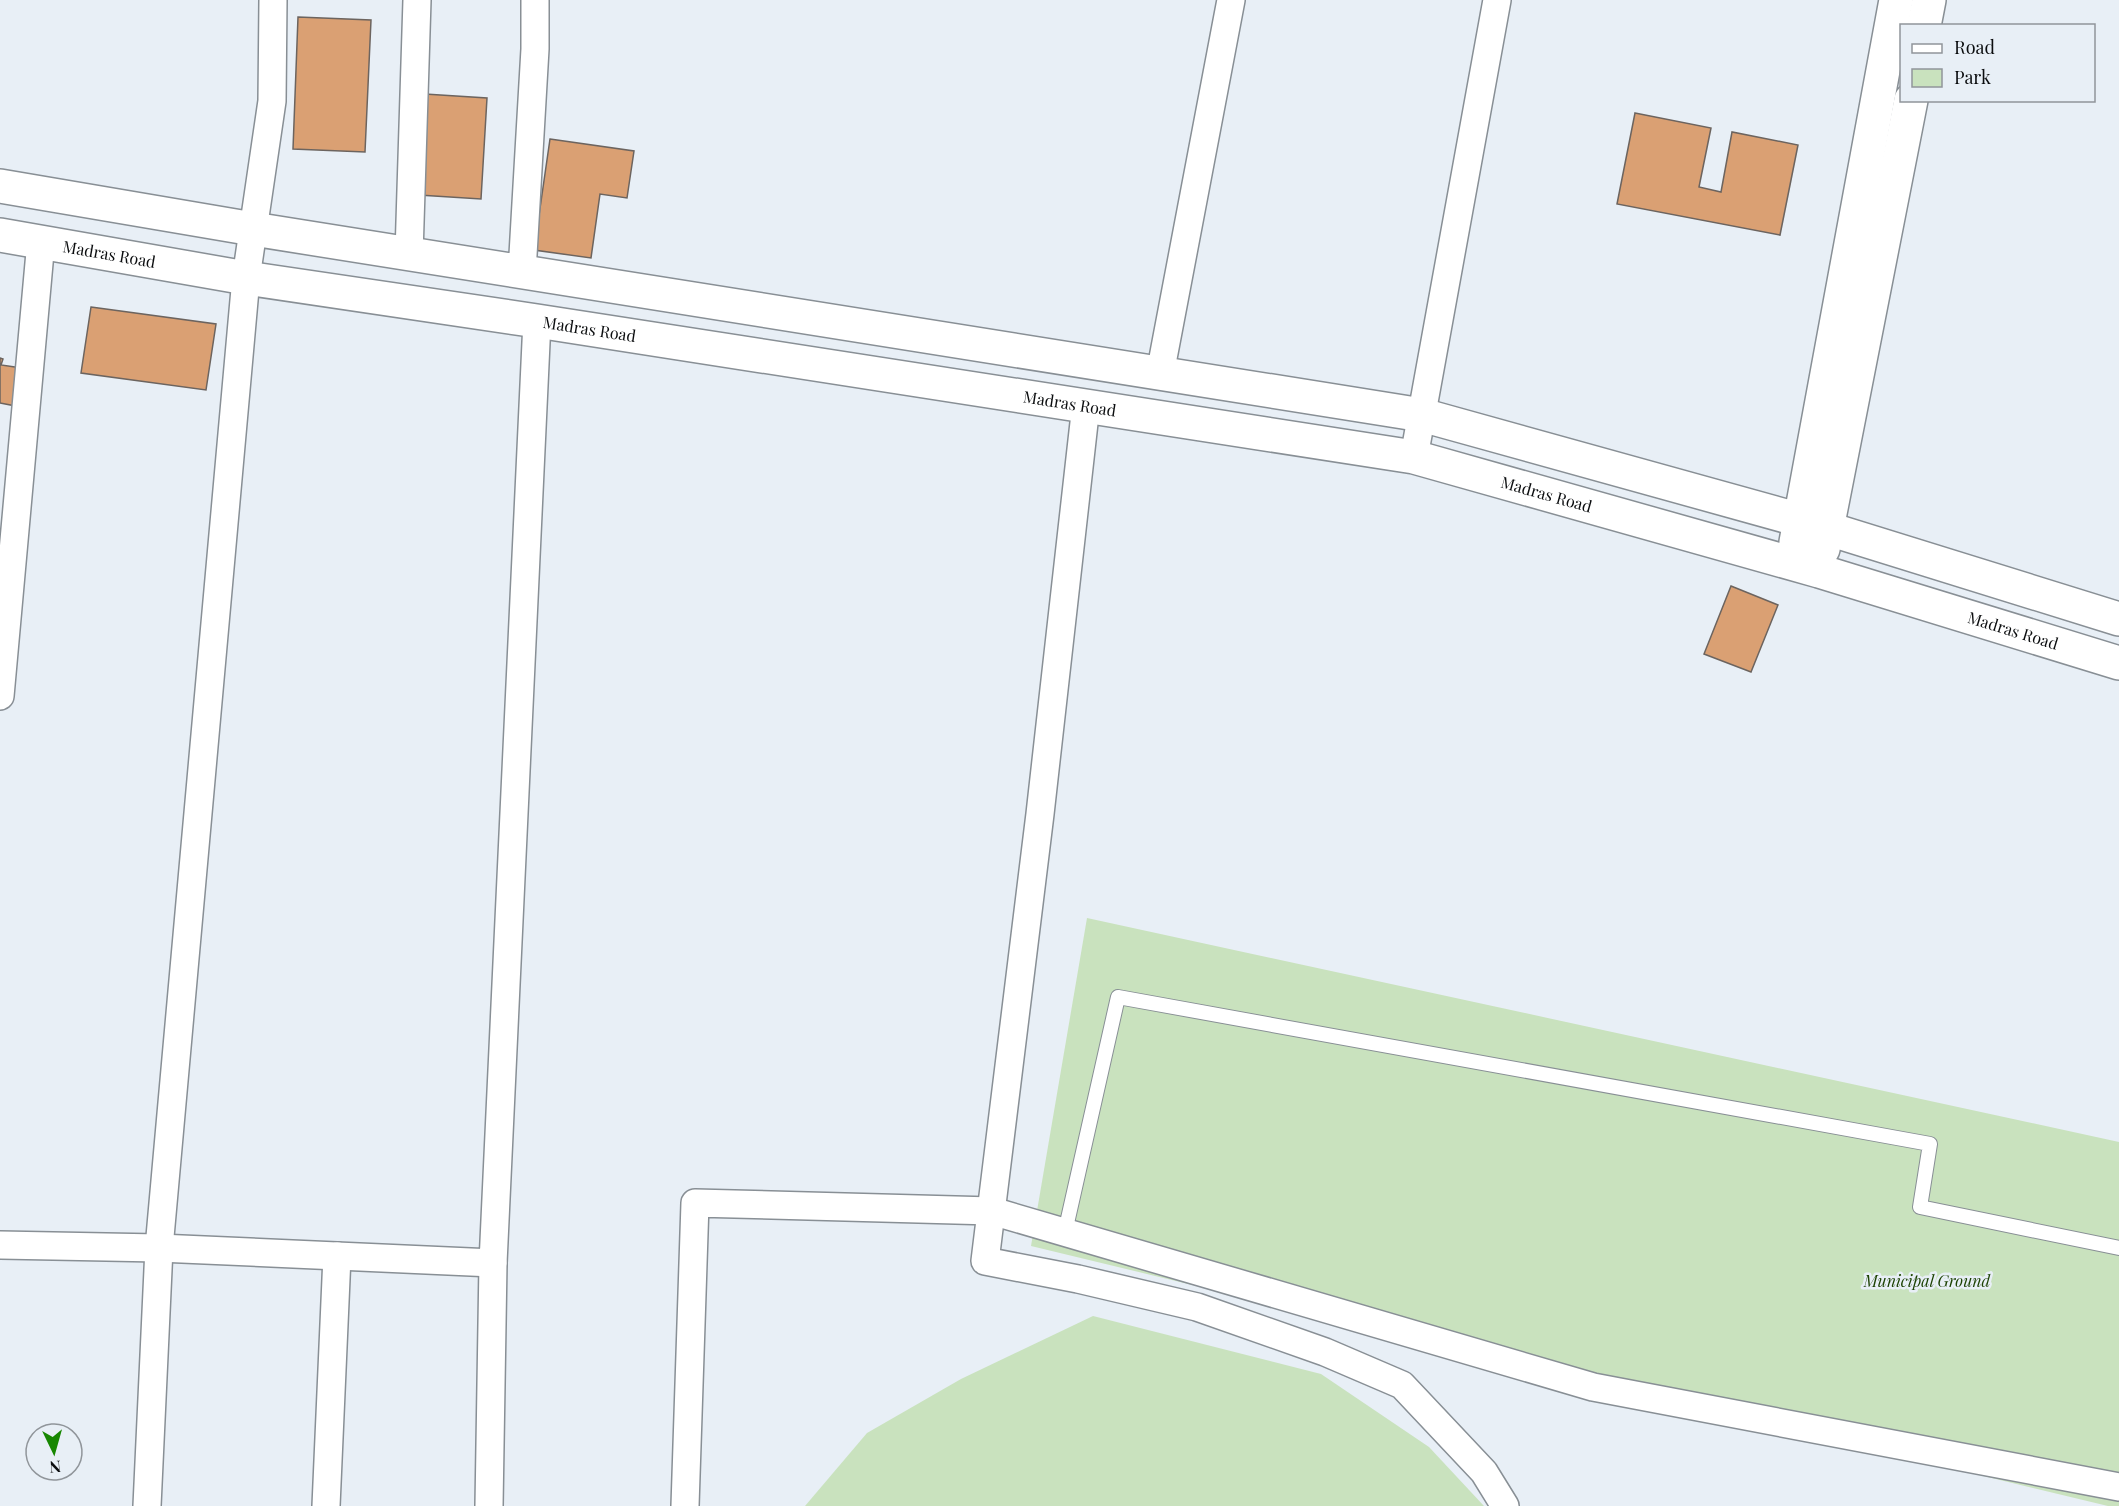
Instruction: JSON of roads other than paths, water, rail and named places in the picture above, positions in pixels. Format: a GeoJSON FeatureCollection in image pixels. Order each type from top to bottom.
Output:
{"type":"FeatureCollection","features":[{"type":"Feature","properties":{"kind":"main road"},"geometry":{"type":"LineString","coordinates":[[1806,568],[1896,0]]}},
{"type":"Feature","properties":{"kind":"main road"},"geometry":{"type":"LineString","coordinates":[[1924,24],[1929,0]]}},
{"type":"Feature","properties":{"kind":"main road"},"geometry":{"type":"LineString","coordinates":[[1814,524],[1911,102]]}},
{"type":"Feature","properties":{"kind":"main road"},"geometry":{"type":"LineString","coordinates":[[0,186],[253,229],[1422,415],[1814,524],[2119,619]]}},
{"type":"Feature","properties":{"kind":"main road","name":"Madras Road"},"geometry":{"type":"LineString","coordinates":[[0,235],[246,278],[1414,457],[1806,568],[2119,663]]}},
{"type":"Feature","properties":{"kind":"street"},"geometry":{"type":"LineString","coordinates":[[147,1506],[159,1248],[246,278],[272,101],[273,0]]}},
{"type":"Feature","properties":{"kind":"street"},"geometry":{"type":"LineString","coordinates":[[409,254],[417,0]]}},
{"type":"Feature","properties":{"kind":"street"},"geometry":{"type":"LineString","coordinates":[[522,272],[536,0]]}},
{"type":"Feature","properties":{"kind":"street"},"geometry":{"type":"LineString","coordinates":[[1160,374],[1231,0]]}},
{"type":"Feature","properties":{"kind":"street"},"geometry":{"type":"LineString","coordinates":[[1414,457],[1497,0]]}},
{"type":"Feature","properties":{"kind":"street"},"geometry":{"type":"LineString","coordinates":[[1,678],[41,242]]}},
{"type":"Feature","properties":{"kind":"street"},"geometry":{"type":"LineString","coordinates":[[489,1506],[493,1263],[537,321]]}},
{"type":"Feature","properties":{"kind":"street"},"geometry":{"type":"LineString","coordinates":[[1086,405],[1040,814],[985,1261],[1078,1279],[1197,1307],[1325,1352],[1402,1385],[1484,1472],[1505,1506]]}},
{"type":"Feature","properties":{"kind":"street"},"geometry":{"type":"LineString","coordinates":[[685,1506],[695,1203],[992,1211],[1593,1387],[2119,1487]]}},
{"type":"Feature","properties":{"kind":"street"},"geometry":{"type":"LineString","coordinates":[[0,1245],[159,1248],[493,1263]]}},
{"type":"Feature","properties":{"kind":"street"},"geometry":{"type":"LineString","coordinates":[[326,1506],[337,1256]]}},
{"type":"Feature","properties":{"kind":"lane"},"geometry":{"type":"LineString","coordinates":[[1065,1232],[1118,997],[1930,1144],[1920,1207],[2119,1248]]}},
{"type":"Feature","properties":{"kind":"park label","name":"Municipal Ground"},"geometry":{"type":"Point","coordinates":[1927,1281]}}]}
